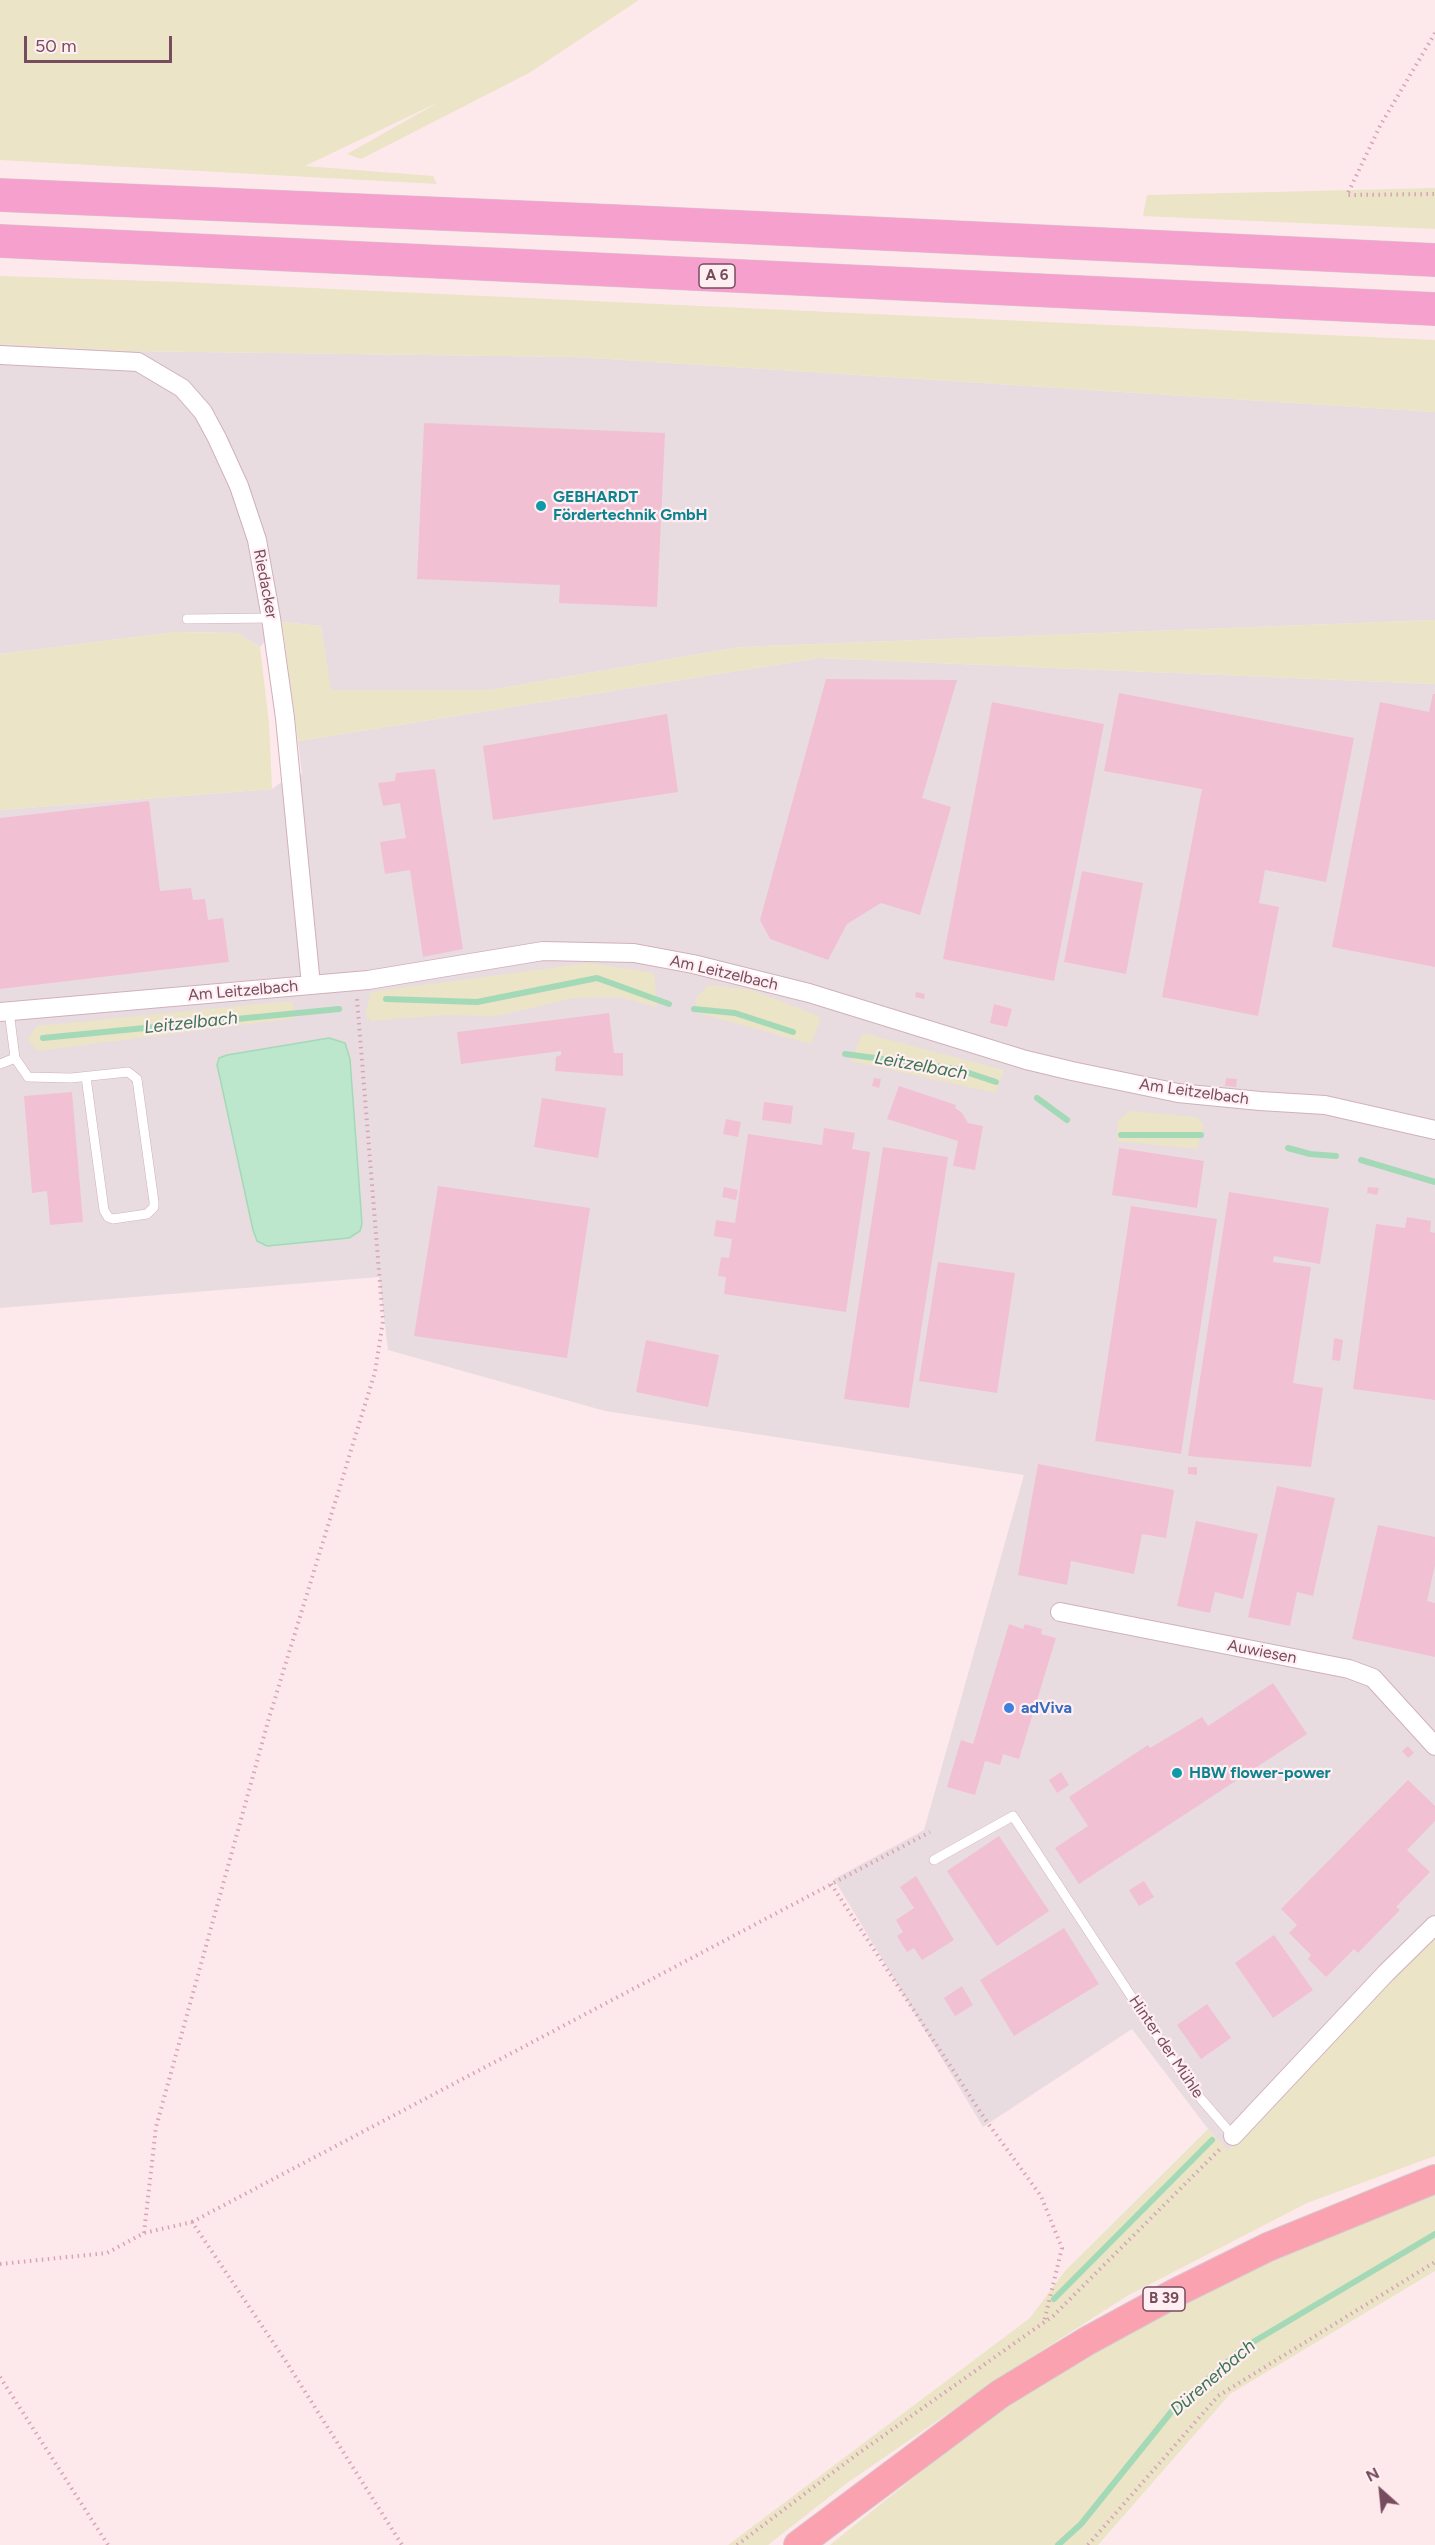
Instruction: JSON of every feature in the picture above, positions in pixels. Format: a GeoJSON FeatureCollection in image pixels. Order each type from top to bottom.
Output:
{"type":"FeatureCollection","features":[{"type":"Feature","properties":{"kind":"highway"},"geometry":{"type":"LineString","coordinates":[[0,195],[1435,260]]}},
{"type":"Feature","properties":{"kind":"highway","name":"A 6"},"geometry":{"type":"LineString","coordinates":[[0,241],[1435,309]]}},
{"type":"Feature","properties":{"kind":"main road","name":"B 39"},"geometry":{"type":"LineString","coordinates":[[798,2545],[1000,2394],[1087,2341],[1175,2293],[1268,2247],[1435,2179]]}},
{"type":"Feature","properties":{"kind":"street","name":"Riedacker"},"geometry":{"type":"LineString","coordinates":[[0,356],[138,362],[182,388],[203,412],[217,438],[238,486],[256,540],[271,618],[285,718],[311,985]]}},
{"type":"Feature","properties":{"kind":"street","name":"Am Leitzelbach"},"geometry":{"type":"LineString","coordinates":[[5,1012],[356,981],[543,951],[634,953],[693,964],[809,993],[1016,1057],[1072,1071],[1178,1093],[1325,1105],[1435,1130]]}},
{"type":"Feature","properties":{"kind":"street","name":"Auwiesen"},"geometry":{"type":"LineString","coordinates":[[1060,1612],[1349,1669],[1373,1678],[1435,1746]]}},
{"type":"Feature","properties":{"kind":"street"},"geometry":{"type":"LineString","coordinates":[[1233,2136],[1386,1973],[1435,1925]]}},
{"type":"Feature","properties":{"kind":"lane"},"geometry":{"type":"LineString","coordinates":[[187,619],[271,618]]}},
{"type":"Feature","properties":{"kind":"lane"},"geometry":{"type":"LineString","coordinates":[[5,1012],[15,1058],[28,1077],[86,1077],[128,1072],[137,1079],[154,1202],[154,1207],[147,1214],[113,1219],[104,1210],[86,1077]]}},
{"type":"Feature","properties":{"kind":"lane"},"geometry":{"type":"LineString","coordinates":[[0,1064],[15,1058]]}},
{"type":"Feature","properties":{"kind":"lane","name":"Hinter der Mühle"},"geometry":{"type":"LineString","coordinates":[[933,1860],[1013,1816],[1190,2086],[1233,2136]]}},
{"type":"Feature","properties":{"kind":"path"},"geometry":{"type":"LineString","coordinates":[[1435,33],[1380,126],[1347,195],[1435,194]]}},
{"type":"Feature","properties":{"kind":"path"},"geometry":{"type":"LineString","coordinates":[[144,2233],[156,2127],[269,1718],[375,1372],[382,1331],[356,981]]}},
{"type":"Feature","properties":{"kind":"path"},"geometry":{"type":"LineString","coordinates":[[0,2264],[107,2253],[144,2233],[192,2222],[930,1832]]}},
{"type":"Feature","properties":{"kind":"path"},"geometry":{"type":"LineString","coordinates":[[831,1884],[987,2122],[1041,2196],[1062,2248],[1044,2323]]}},
{"type":"Feature","properties":{"kind":"path"},"geometry":{"type":"LineString","coordinates":[[737,2545],[856,2455],[1053,2316],[1233,2136]]}},
{"type":"Feature","properties":{"kind":"path"},"geometry":{"type":"LineString","coordinates":[[192,2222],[285,2360],[402,2545]]}},
{"type":"Feature","properties":{"kind":"path"},"geometry":{"type":"LineString","coordinates":[[1088,2545],[1218,2396],[1435,2262]]}},
{"type":"Feature","properties":{"kind":"path"},"geometry":{"type":"LineString","coordinates":[[0,2377],[108,2545]]}},
{"type":"Feature","properties":{"kind":"shaded area"},"geometry":{"type":"Polygon","coordinates":[[[0,0],[639,0],[529,73],[361,159],[347,154],[439,102],[305,166],[433,176],[437,184],[0,160],[0,0]]]}},
{"type":"Feature","properties":{"kind":"shaded area"},"geometry":{"type":"Polygon","coordinates":[[[1435,188],[1435,229],[1143,216],[1147,195],[1435,188]]]}},
{"type":"Feature","properties":{"kind":"shaded area"},"geometry":{"type":"Polygon","coordinates":[[[0,276],[182,282],[1435,340],[1435,412],[577,357],[125,351],[0,344],[0,276]]]}},
{"type":"Feature","properties":{"kind":"shaded area"},"geometry":{"type":"Polygon","coordinates":[[[0,344],[125,351],[577,357],[1435,412],[1435,620],[740,647],[490,690],[330,690],[321,626],[282,622],[260,647],[237,633],[174,632],[0,654],[0,344]]]}},
{"type":"Feature","properties":{"kind":"shaded area"},"geometry":{"type":"Polygon","coordinates":[[[1435,620],[1435,684],[819,658],[298,741],[282,622],[321,626],[331,690],[490,690],[740,647],[1435,620]]]}},
{"type":"Feature","properties":{"kind":"shaded area"},"geometry":{"type":"Polygon","coordinates":[[[174,632],[237,633],[260,647],[269,723],[272,789],[0,810],[0,654],[174,632]]]}},
{"type":"Feature","properties":{"kind":"shaded area"},"geometry":{"type":"Polygon","coordinates":[[[819,658],[1435,684],[1435,1933],[1228,2151],[1208,2129],[1132,2029],[983,2127],[834,1879],[924,1830],[1024,1475],[605,1411],[388,1350],[379,1277],[0,1308],[0,810],[272,789],[290,776],[302,774],[298,741],[819,658]]]}},
{"type":"Feature","properties":{"kind":"shaded area"},"geometry":{"type":"Polygon","coordinates":[[[589,963],[654,973],[657,1007],[620,997],[574,998],[496,1016],[444,1015],[371,1021],[365,1014],[371,992],[589,963]]]}},
{"type":"Feature","properties":{"kind":"shaded area"},"geometry":{"type":"Polygon","coordinates":[[[708,985],[752,990],[821,1017],[811,1044],[695,1012],[696,998],[708,985]]]}},
{"type":"Feature","properties":{"kind":"shaded area"},"geometry":{"type":"Polygon","coordinates":[[[292,1001],[295,1018],[37,1051],[28,1039],[37,1026],[292,1001]]]}},
{"type":"Feature","properties":{"kind":"shaded area"},"geometry":{"type":"Polygon","coordinates":[[[863,1033],[1004,1070],[995,1093],[851,1061],[863,1033]]]}},
{"type":"Feature","properties":{"kind":"shaded area"},"geometry":{"type":"Polygon","coordinates":[[[329,1038],[345,1043],[350,1059],[362,1224],[360,1231],[349,1238],[267,1246],[257,1241],[253,1230],[217,1065],[219,1058],[329,1038]]]}},
{"type":"Feature","properties":{"kind":"shaded area"},"geometry":{"type":"Polygon","coordinates":[[[1129,1111],[1196,1117],[1204,1124],[1197,1149],[1117,1141],[1118,1121],[1129,1111]]]}},
{"type":"Feature","properties":{"kind":"shaded area"},"geometry":{"type":"Polygon","coordinates":[[[1435,1933],[1435,2156],[1307,2203],[1127,2296],[1004,2375],[847,2483],[768,2545],[728,2545],[1030,2318],[1065,2271],[1208,2129],[1228,2150],[1435,1933]]]}},
{"type":"Feature","properties":{"kind":"shaded area"},"geometry":{"type":"Polygon","coordinates":[[[1435,2190],[1435,2271],[1230,2394],[1098,2545],[830,2545],[980,2424],[1129,2329],[1276,2256],[1435,2190]]]}},
{"type":"Feature","properties":{"kind":"building","name":"GEBHARDT Fördertechnik GmbH"},"geometry":{"type":"Polygon","coordinates":[[[424,423],[665,433],[657,607],[559,603],[560,585],[417,579],[424,423]]]}},
{"type":"Feature","properties":{"kind":"building"},"geometry":{"type":"Polygon","coordinates":[[[826,679],[957,680],[922,798],[951,807],[920,915],[881,903],[847,924],[828,960],[770,939],[760,920],[826,679]]]}},
{"type":"Feature","properties":{"kind":"building"},"geometry":{"type":"Polygon","coordinates":[[[1119,693],[1354,738],[1326,882],[1265,870],[1259,903],[1279,907],[1258,1016],[1162,997],[1202,789],[1104,771],[1119,693]]]}},
{"type":"Feature","properties":{"kind":"building"},"geometry":{"type":"Polygon","coordinates":[[[1433,694],[1435,694],[1435,967],[1332,947],[1380,702],[1429,712],[1433,694]]]}},
{"type":"Feature","properties":{"kind":"building"},"geometry":{"type":"Polygon","coordinates":[[[992,702],[1104,724],[1054,981],[943,959],[992,702]]]}},
{"type":"Feature","properties":{"kind":"building"},"geometry":{"type":"Polygon","coordinates":[[[667,714],[678,792],[493,820],[483,746],[667,714]]]}},
{"type":"Feature","properties":{"kind":"building"},"geometry":{"type":"Polygon","coordinates":[[[435,769],[463,949],[423,957],[410,870],[385,874],[380,842],[406,838],[400,803],[383,806],[378,783],[395,781],[396,773],[435,769]]]}},
{"type":"Feature","properties":{"kind":"building"},"geometry":{"type":"Polygon","coordinates":[[[149,801],[160,891],[191,888],[193,900],[205,899],[208,920],[223,918],[229,962],[0,989],[0,818],[149,801]]]}},
{"type":"Feature","properties":{"kind":"building"},"geometry":{"type":"Polygon","coordinates":[[[1082,871],[1143,883],[1126,974],[1064,962],[1082,871]]]}},
{"type":"Feature","properties":{"kind":"building"},"geometry":{"type":"Polygon","coordinates":[[[916,992],[925,994],[924,999],[915,997],[916,992]]]}},
{"type":"Feature","properties":{"kind":"building"},"geometry":{"type":"Polygon","coordinates":[[[994,1004],[1012,1009],[1007,1027],[990,1023],[994,1004]]]}},
{"type":"Feature","properties":{"kind":"building"},"geometry":{"type":"Polygon","coordinates":[[[609,1013],[614,1053],[623,1053],[623,1076],[555,1071],[556,1057],[561,1055],[561,1051],[461,1064],[457,1032],[609,1013]]]}},
{"type":"Feature","properties":{"kind":"building"},"geometry":{"type":"Polygon","coordinates":[[[874,1078],[881,1079],[879,1088],[872,1086],[874,1078]]]}},
{"type":"Feature","properties":{"kind":"building"},"geometry":{"type":"Polygon","coordinates":[[[1226,1078],[1237,1079],[1236,1087],[1225,1086],[1226,1078]]]}},
{"type":"Feature","properties":{"kind":"building"},"geometry":{"type":"Polygon","coordinates":[[[899,1086],[956,1105],[955,1108],[962,1113],[968,1123],[983,1126],[975,1170],[953,1166],[958,1141],[887,1119],[899,1086]]]}},
{"type":"Feature","properties":{"kind":"building"},"geometry":{"type":"Polygon","coordinates":[[[72,1092],[83,1222],[50,1225],[47,1191],[32,1193],[24,1096],[72,1092]]]}},
{"type":"Feature","properties":{"kind":"building"},"geometry":{"type":"Polygon","coordinates":[[[542,1098],[606,1108],[598,1158],[534,1147],[542,1098]]]}},
{"type":"Feature","properties":{"kind":"building"},"geometry":{"type":"Polygon","coordinates":[[[764,1102],[793,1106],[791,1124],[762,1120],[764,1102]]]}},
{"type":"Feature","properties":{"kind":"building"},"geometry":{"type":"Polygon","coordinates":[[[726,1119],[741,1122],[738,1137],[723,1134],[726,1119]]]}},
{"type":"Feature","properties":{"kind":"building"},"geometry":{"type":"Polygon","coordinates":[[[824,1128],[855,1133],[852,1149],[870,1152],[846,1312],[724,1294],[726,1277],[718,1276],[721,1257],[729,1258],[732,1239],[714,1236],[716,1220],[735,1223],[748,1134],[822,1145],[824,1128]]]}},
{"type":"Feature","properties":{"kind":"building"},"geometry":{"type":"Polygon","coordinates":[[[883,1147],[948,1157],[909,1408],[844,1399],[883,1147]]]}},
{"type":"Feature","properties":{"kind":"building"},"geometry":{"type":"Polygon","coordinates":[[[1119,1148],[1204,1161],[1197,1208],[1112,1195],[1119,1148]]]}},
{"type":"Feature","properties":{"kind":"building"},"geometry":{"type":"Polygon","coordinates":[[[438,1186],[590,1208],[567,1358],[414,1336],[438,1186]]]}},
{"type":"Feature","properties":{"kind":"building"},"geometry":{"type":"Polygon","coordinates":[[[724,1187],[738,1190],[736,1200],[722,1197],[724,1187]]]}},
{"type":"Feature","properties":{"kind":"building"},"geometry":{"type":"Polygon","coordinates":[[[1368,1187],[1379,1188],[1377,1195],[1367,1193],[1368,1187]]]}},
{"type":"Feature","properties":{"kind":"building"},"geometry":{"type":"Polygon","coordinates":[[[1229,1192],[1329,1208],[1320,1264],[1274,1256],[1273,1262],[1311,1267],[1293,1383],[1323,1388],[1311,1467],[1188,1456],[1229,1192]]]}},
{"type":"Feature","properties":{"kind":"building"},"geometry":{"type":"Polygon","coordinates":[[[1131,1206],[1217,1219],[1181,1454],[1095,1441],[1131,1206]]]}},
{"type":"Feature","properties":{"kind":"building"},"geometry":{"type":"Polygon","coordinates":[[[1407,1217],[1431,1221],[1430,1232],[1435,1233],[1435,1400],[1353,1389],[1376,1224],[1405,1228],[1407,1217]]]}},
{"type":"Feature","properties":{"kind":"building"},"geometry":{"type":"Polygon","coordinates":[[[938,1262],[1015,1273],[997,1393],[919,1381],[938,1262]]]}},
{"type":"Feature","properties":{"kind":"building"},"geometry":{"type":"Polygon","coordinates":[[[1334,1338],[1343,1340],[1340,1361],[1332,1360],[1334,1338]]]}},
{"type":"Feature","properties":{"kind":"building"},"geometry":{"type":"Polygon","coordinates":[[[646,1340],[719,1355],[708,1407],[636,1392],[646,1340]]]}},
{"type":"Feature","properties":{"kind":"building"},"geometry":{"type":"Polygon","coordinates":[[[1038,1464],[1174,1490],[1166,1538],[1142,1534],[1134,1574],[1071,1561],[1067,1585],[1018,1575],[1038,1464]]]}},
{"type":"Feature","properties":{"kind":"building"},"geometry":{"type":"Polygon","coordinates":[[[1188,1467],[1197,1467],[1197,1475],[1188,1474],[1188,1467]]]}},
{"type":"Feature","properties":{"kind":"building"},"geometry":{"type":"Polygon","coordinates":[[[1277,1486],[1335,1498],[1313,1596],[1297,1592],[1290,1626],[1248,1617],[1277,1486]]]}},
{"type":"Feature","properties":{"kind":"building"},"geometry":{"type":"Polygon","coordinates":[[[1196,1521],[1258,1534],[1243,1599],[1215,1592],[1210,1613],[1177,1606],[1196,1521]]]}},
{"type":"Feature","properties":{"kind":"building"},"geometry":{"type":"Polygon","coordinates":[[[1378,1525],[1435,1537],[1435,1565],[1427,1601],[1435,1603],[1435,1657],[1352,1639],[1378,1525]]]}},
{"type":"Feature","properties":{"kind":"building","name":"adViva"},"geometry":{"type":"Polygon","coordinates":[[[1009,1624],[1023,1629],[1025,1624],[1042,1629],[1041,1634],[1056,1638],[1019,1759],[1003,1754],[1000,1765],[985,1761],[975,1795],[947,1787],[961,1740],[973,1744],[1009,1624]]]}},
{"type":"Feature","properties":{"kind":"building","name":"HBW flower-power"},"geometry":{"type":"Polygon","coordinates":[[[1273,1683],[1307,1734],[1079,1884],[1055,1848],[1088,1826],[1069,1797],[1148,1745],[1150,1748],[1202,1717],[1208,1726],[1273,1683]]]}},
{"type":"Feature","properties":{"kind":"building"},"geometry":{"type":"Polygon","coordinates":[[[1408,1746],[1414,1753],[1408,1758],[1402,1751],[1408,1746]]]}},
{"type":"Feature","properties":{"kind":"building"},"geometry":{"type":"Polygon","coordinates":[[[1061,1772],[1069,1785],[1057,1793],[1049,1780],[1061,1772]]]}},
{"type":"Feature","properties":{"kind":"building"},"geometry":{"type":"Polygon","coordinates":[[[1408,1780],[1435,1806],[1435,1821],[1407,1850],[1430,1872],[1396,1907],[1400,1910],[1358,1953],[1354,1949],[1326,1977],[1308,1959],[1311,1955],[1289,1933],[1297,1925],[1281,1909],[1408,1780]]]}},
{"type":"Feature","properties":{"kind":"building"},"geometry":{"type":"Polygon","coordinates":[[[999,1836],[1049,1911],[997,1946],[947,1871],[999,1836]]]}},
{"type":"Feature","properties":{"kind":"building"},"geometry":{"type":"Polygon","coordinates":[[[916,1876],[954,1940],[922,1960],[914,1948],[907,1952],[897,1936],[903,1932],[896,1920],[914,1908],[900,1887],[916,1876]]]}},
{"type":"Feature","properties":{"kind":"building"},"geometry":{"type":"Polygon","coordinates":[[[1144,1881],[1154,1897],[1139,1906],[1129,1890],[1144,1881]]]}},
{"type":"Feature","properties":{"kind":"building"},"geometry":{"type":"Polygon","coordinates":[[[1064,1928],[1099,1984],[1014,2036],[980,1980],[1064,1928]]]}},
{"type":"Feature","properties":{"kind":"building"},"geometry":{"type":"Polygon","coordinates":[[[1274,1935],[1313,1990],[1273,2018],[1235,1963],[1274,1935]]]}},
{"type":"Feature","properties":{"kind":"building"},"geometry":{"type":"Polygon","coordinates":[[[962,1986],[973,2005],[955,2016],[944,1998],[962,1986]]]}},
{"type":"Feature","properties":{"kind":"building"},"geometry":{"type":"Polygon","coordinates":[[[1207,2004],[1231,2038],[1201,2059],[1177,2025],[1207,2004]]]}},
{"type":"Feature","properties":{"kind":"waterway","name":"Leitzelbach"},"geometry":{"type":"LineString","coordinates":[[386,999],[477,1002],[597,978],[669,1004]]}},
{"type":"Feature","properties":{"kind":"waterway","name":"Leitzelbach"},"geometry":{"type":"LineString","coordinates":[[43,1038],[339,1009]]}},
{"type":"Feature","properties":{"kind":"waterway","name":"Leitzelbach"},"geometry":{"type":"LineString","coordinates":[[694,1009],[735,1013],[793,1032]]}},
{"type":"Feature","properties":{"kind":"waterway","name":"Leitzelbach"},"geometry":{"type":"LineString","coordinates":[[845,1054],[957,1069],[996,1082]]}},
{"type":"Feature","properties":{"kind":"waterway","name":"Leitzelbach"},"geometry":{"type":"LineString","coordinates":[[1037,1098],[1067,1120]]}},
{"type":"Feature","properties":{"kind":"waterway","name":"Leitzelbach"},"geometry":{"type":"LineString","coordinates":[[1121,1135],[1201,1135]]}},
{"type":"Feature","properties":{"kind":"waterway","name":"Leitzelbach"},"geometry":{"type":"LineString","coordinates":[[1288,1148],[1310,1154],[1336,1156]]}},
{"type":"Feature","properties":{"kind":"waterway","name":"Leitzelbach"},"geometry":{"type":"LineString","coordinates":[[1361,1160],[1435,1182]]}},
{"type":"Feature","properties":{"kind":"waterway"},"geometry":{"type":"LineString","coordinates":[[1054,2299],[1212,2140]]}},
{"type":"Feature","properties":{"kind":"waterway","name":"Dürenerbach"},"geometry":{"type":"LineString","coordinates":[[1058,2545],[1081,2524],[1172,2411],[1243,2348],[1435,2234]]}},
{"type":"Feature","properties":{"kind":"place","name":"GEBHARDT Fördertechnik GmbH"},"geometry":{"type":"Point","coordinates":[541,506]}},
{"type":"Feature","properties":{"kind":"place","name":"adViva"},"geometry":{"type":"Point","coordinates":[1009,1708]}},
{"type":"Feature","properties":{"kind":"place","name":"HBW flower-power"},"geometry":{"type":"Point","coordinates":[1177,1773]}}]}
